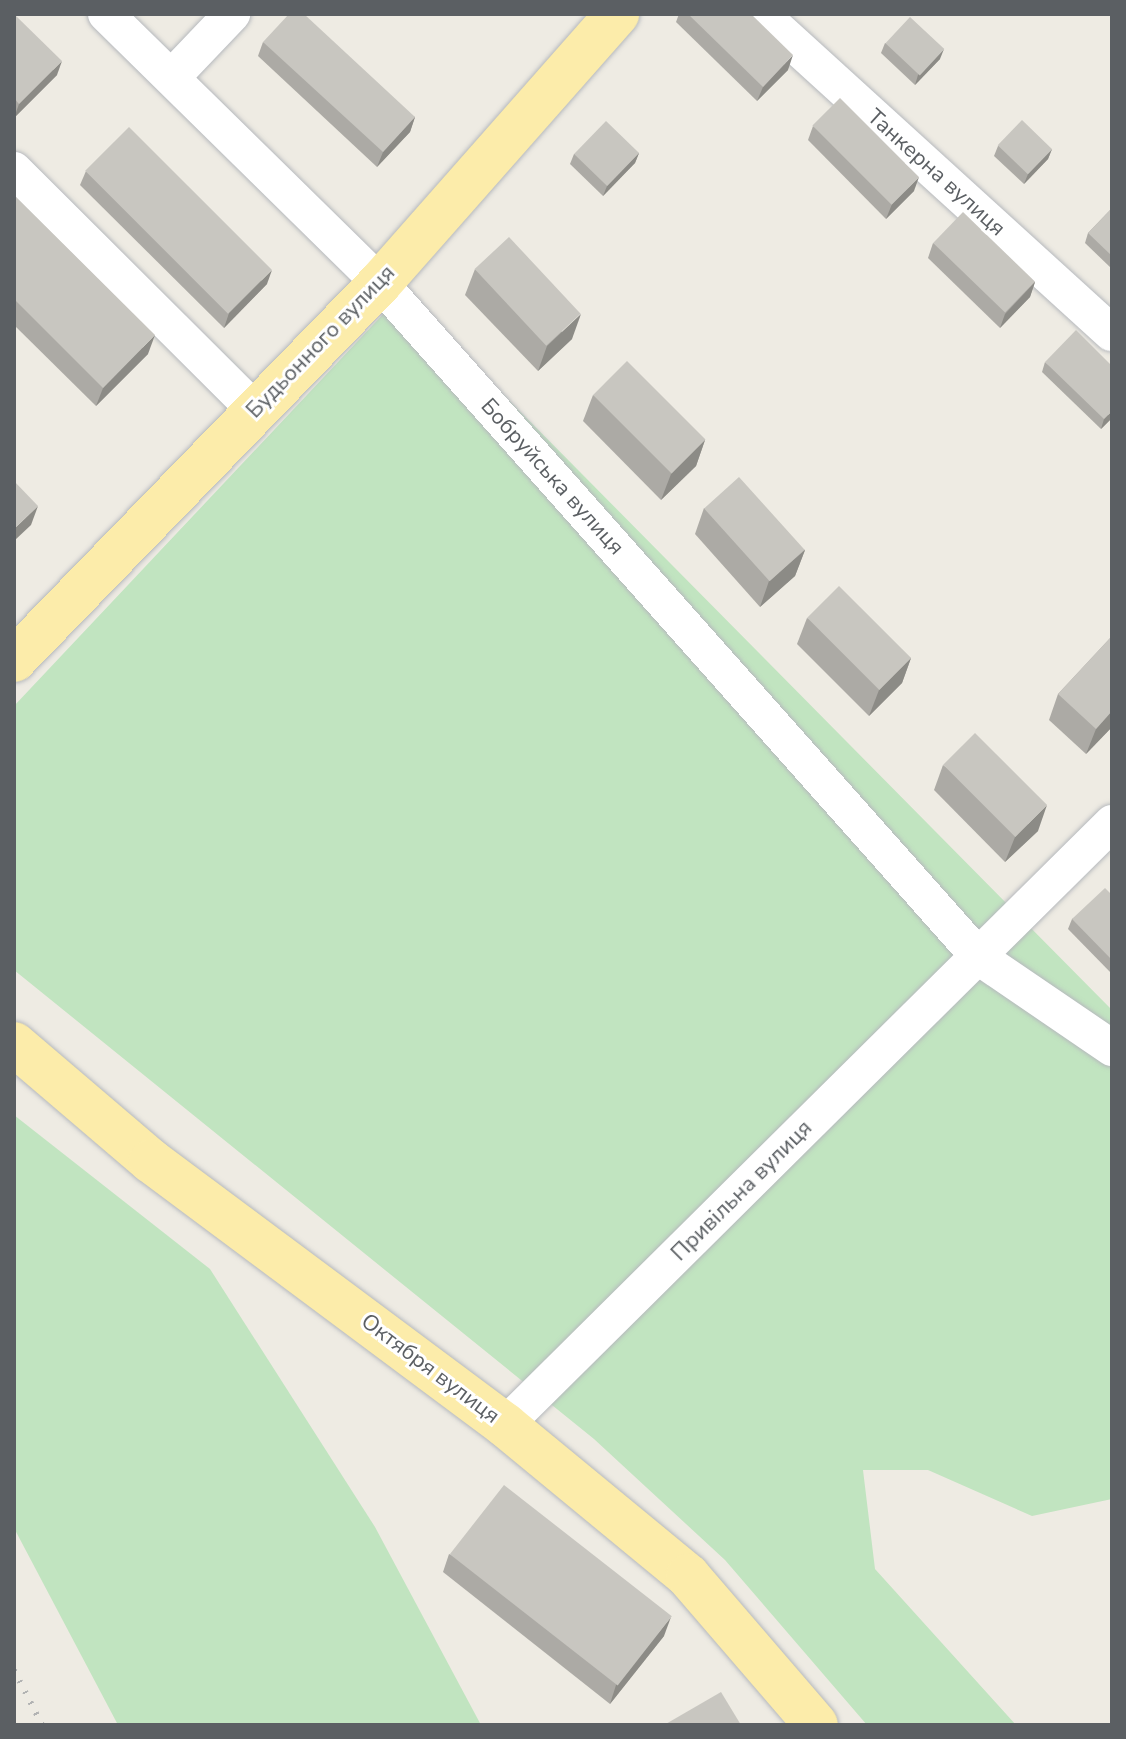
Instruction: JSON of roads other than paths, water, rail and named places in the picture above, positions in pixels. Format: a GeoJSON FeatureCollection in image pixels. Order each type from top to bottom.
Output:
{"type":"FeatureCollection","features":[{"type":"Feature","properties":{"kind":"main road","name":"Будьонного вулиця"},"geometry":{"type":"LineString","coordinates":[[19,642],[380,283],[617,14]]}},
{"type":"Feature","properties":{"kind":"main road","name":"Октября вулиця"},"geometry":{"type":"LineString","coordinates":[[14,1044],[151,1161],[505,1425],[688,1576],[816,1725]]}},
{"type":"Feature","properties":{"kind":"street","name":"Бобруйська вулиця"},"geometry":{"type":"LineString","coordinates":[[106,14],[173,76],[380,283],[980,958]]}},
{"type":"Feature","properties":{"kind":"street"},"geometry":{"type":"LineString","coordinates":[[173,76],[232,14]]}},
{"type":"Feature","properties":{"kind":"street","name":"Танкерна вулиця"},"geometry":{"type":"LineString","coordinates":[[761,14],[1112,333]]}},
{"type":"Feature","properties":{"kind":"street"},"geometry":{"type":"LineString","coordinates":[[14,170],[255,410]]}},
{"type":"Feature","properties":{"kind":"street","name":"Привільна вулиця"},"geometry":{"type":"LineString","coordinates":[[505,1425],[980,958],[1112,823]]}},
{"type":"Feature","properties":{"kind":"street"},"geometry":{"type":"LineString","coordinates":[[980,958],[1112,1048]]}},
{"type":"Feature","properties":{"kind":"railway"},"geometry":{"type":"LineString","coordinates":[[14,1670],[42,1725]]}}]}
